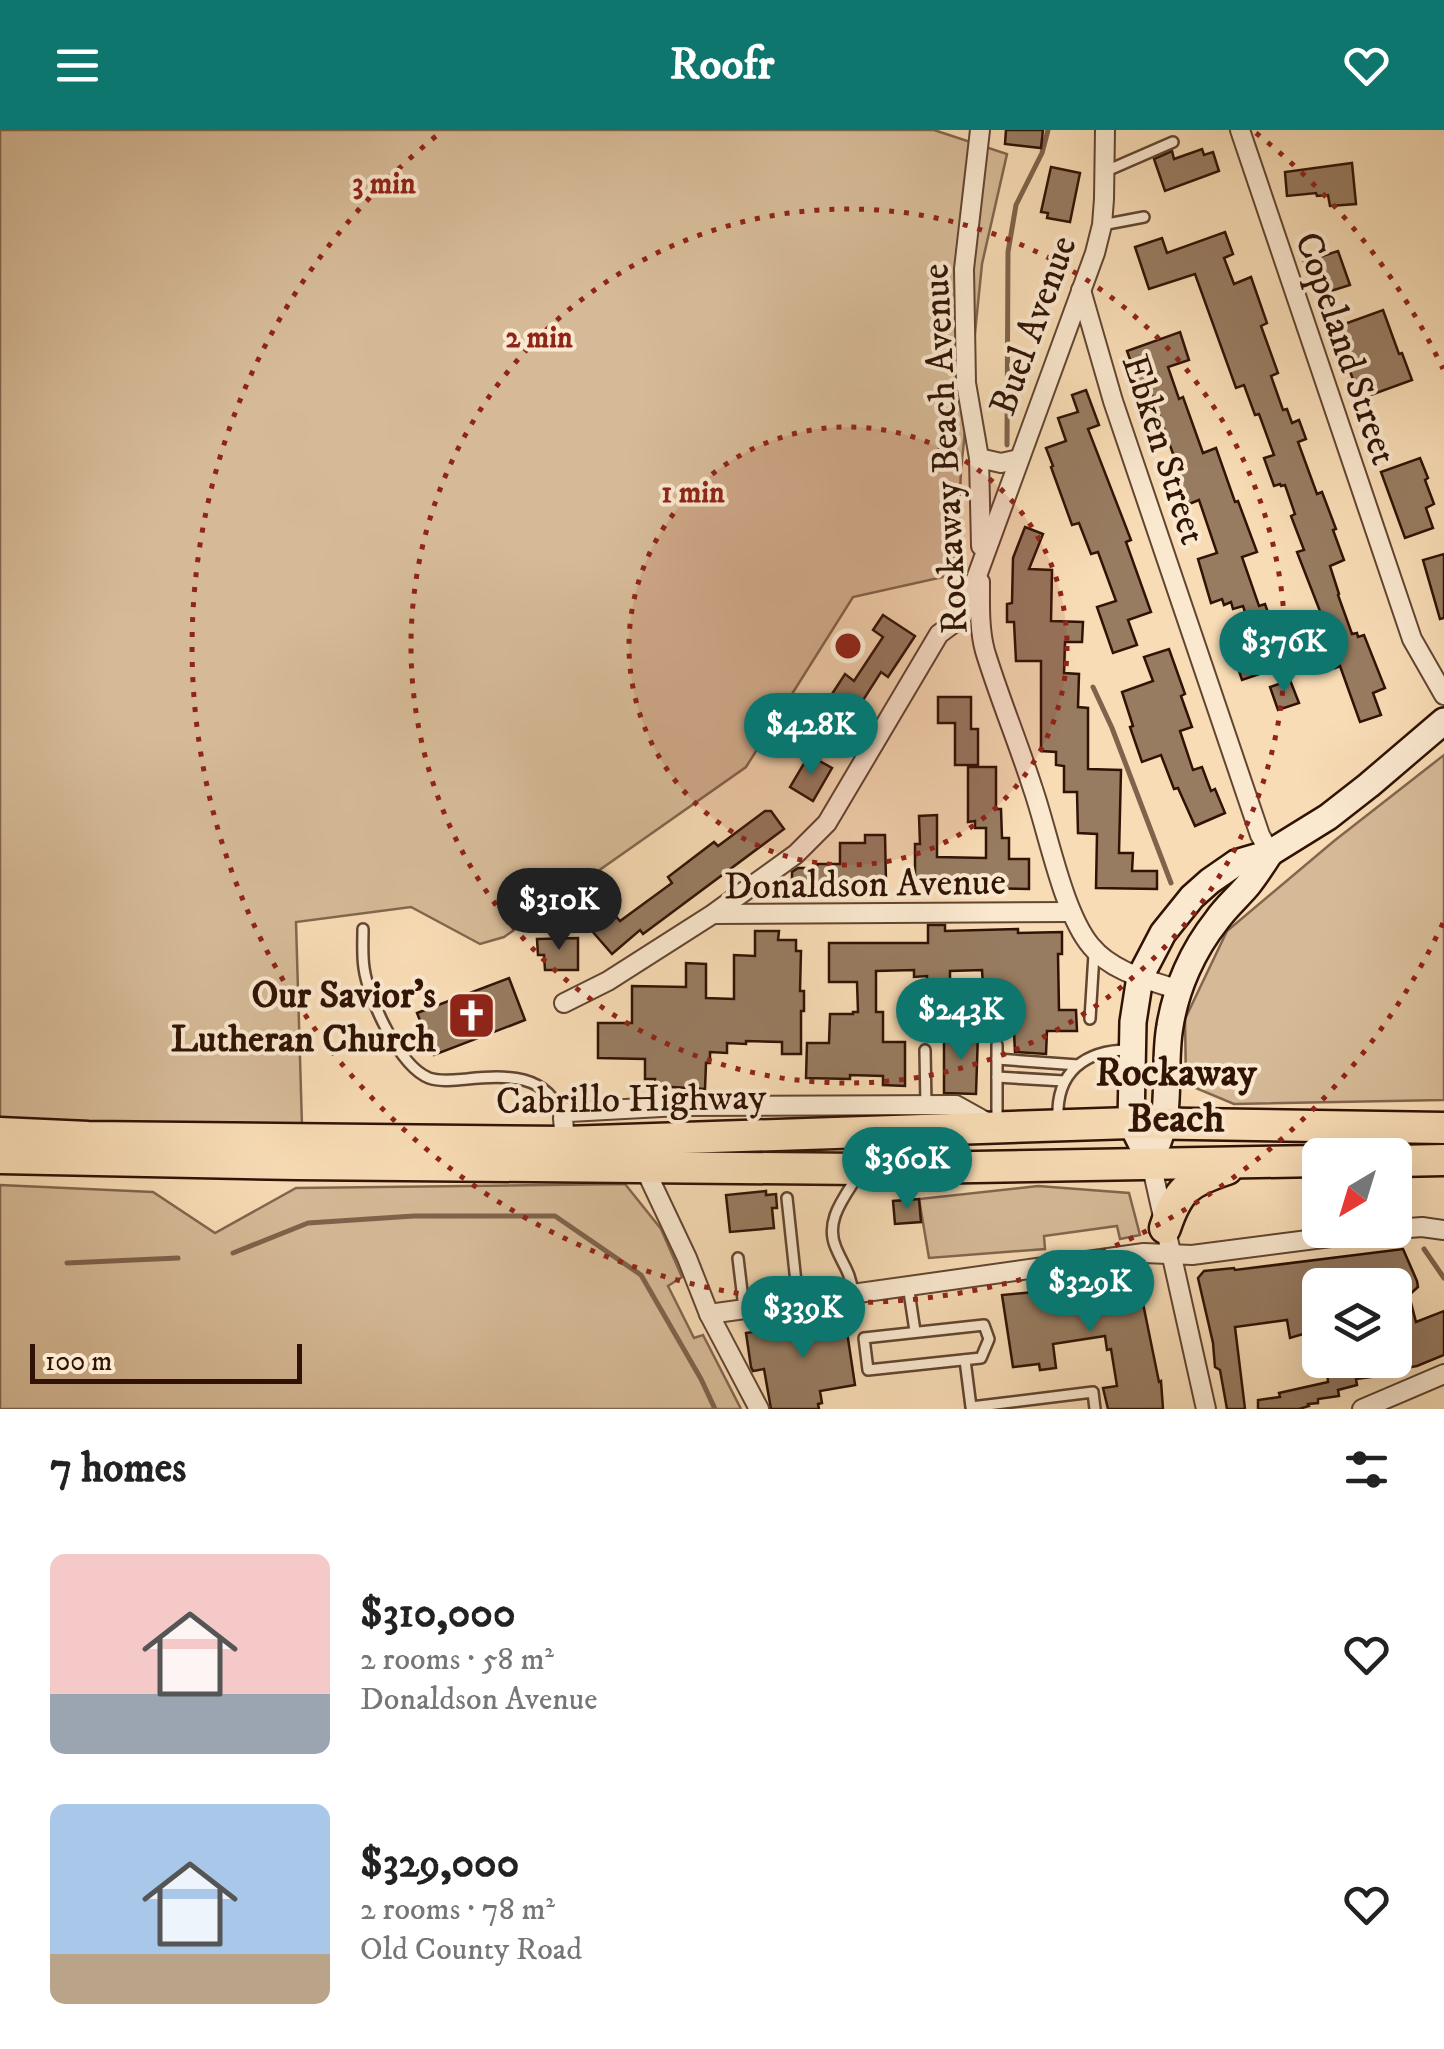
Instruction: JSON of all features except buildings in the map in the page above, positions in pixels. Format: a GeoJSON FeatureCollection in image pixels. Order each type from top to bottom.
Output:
{"type":"FeatureCollection","features":[{"type":"Feature","properties":{"kind":"highway","name":"Cabrillo Highway"},"geometry":{"type":"LineString","coordinates":[[0,1134],[304,1140],[564,1130],[997,1128],[1131,1123],[1444,1128]]}},
{"type":"Feature","properties":{"kind":"highway","name":"Cabrillo Highway"},"geometry":{"type":"LineString","coordinates":[[0,1158],[862,1168],[1302,1161]]}},
{"type":"Feature","properties":{"kind":"highway"},"geometry":{"type":"LineString","coordinates":[[1412,1161],[1444,1160]]}},
{"type":"Feature","properties":{"kind":"highway"},"geometry":{"type":"LineString","coordinates":[[1168,1241],[1172,1206],[1185,1187],[1246,1162]]}},
{"type":"Feature","properties":{"kind":"street","name":"Rockaway Beach Avenue"},"geometry":{"type":"LineString","coordinates":[[980,130],[964,270],[966,383],[980,458],[982,493],[980,610],[984,647],[1080,933],[1094,951],[1123,970],[1179,990]]}},
{"type":"Feature","properties":{"kind":"street","name":"Buel Avenue"},"geometry":{"type":"LineString","coordinates":[[714,914],[796,854],[828,823],[939,634],[962,617],[1102,225],[1105,130]]}},
{"type":"Feature","properties":{"kind":"street","name":"Copeland Street"},"geometry":{"type":"LineString","coordinates":[[1240,130],[1412,639],[1444,694]]}},
{"type":"Feature","properties":{"kind":"street","name":"Ebken Street"},"geometry":{"type":"LineString","coordinates":[[1081,290],[1119,419],[1260,835],[1270,853]]}},
{"type":"Feature","properties":{"kind":"street"},"geometry":{"type":"LineString","coordinates":[[980,458],[1001,463],[1019,458]]}},
{"type":"Feature","properties":{"kind":"street"},"geometry":{"type":"LineString","coordinates":[[1206,1409],[1151,1163],[1131,1123],[1132,1050],[1140,977],[1163,932],[1192,897],[1236,863],[1270,853],[1342,807],[1444,720]]}},
{"type":"Feature","properties":{"kind":"street"},"geometry":{"type":"LineString","coordinates":[[1151,1163],[1165,1124],[1169,1028],[1179,990],[1206,935],[1270,853]]}},
{"type":"Feature","properties":{"kind":"street","name":"Donaldson Avenue"},"geometry":{"type":"LineString","coordinates":[[564,1003],[608,981],[714,914],[1071,912]]}},
{"type":"Feature","properties":{"kind":"street"},"geometry":{"type":"LineString","coordinates":[[564,1130],[568,1112],[680,1106],[956,1106],[997,1128]]}},
{"type":"Feature","properties":{"kind":"street"},"geometry":{"type":"LineString","coordinates":[[644,1166],[709,1314],[759,1409]]}},
{"type":"Feature","properties":{"kind":"street"},"geometry":{"type":"LineString","coordinates":[[1412,1228],[1444,1230]]}},
{"type":"Feature","properties":{"kind":"street"},"geometry":{"type":"LineString","coordinates":[[1168,1241],[1192,1255],[1302,1241]]}},
{"type":"Feature","properties":{"kind":"street"},"geometry":{"type":"LineString","coordinates":[[709,1314],[1144,1253],[1168,1241]]}},
{"type":"Feature","properties":{"kind":"street"},"geometry":{"type":"LineString","coordinates":[[1362,1409],[1444,1374]]}},
{"type":"Feature","properties":{"kind":"lane"},"geometry":{"type":"LineString","coordinates":[[1104,172],[1172,142]]}},
{"type":"Feature","properties":{"kind":"lane"},"geometry":{"type":"LineString","coordinates":[[1102,225],[1144,217]]}},
{"type":"Feature","properties":{"kind":"lane"},"geometry":{"type":"LineString","coordinates":[[363,929],[369,991],[401,1052],[416,1071],[432,1079],[449,1081],[502,1076],[537,1085],[558,1102],[564,1130]]}},
{"type":"Feature","properties":{"kind":"lane"},"geometry":{"type":"LineString","coordinates":[[1090,1019],[1094,951]]}},
{"type":"Feature","properties":{"kind":"lane"},"geometry":{"type":"LineString","coordinates":[[997,1045],[997,1128]]}},
{"type":"Feature","properties":{"kind":"lane"},"geometry":{"type":"LineString","coordinates":[[925,1050],[926,1105]]}},
{"type":"Feature","properties":{"kind":"lane"},"geometry":{"type":"LineString","coordinates":[[1059,1125],[1057,1097],[1078,1064],[1107,1050],[1132,1050]]}},
{"type":"Feature","properties":{"kind":"lane"},"geometry":{"type":"LineString","coordinates":[[997,1059],[1078,1064]]}},
{"type":"Feature","properties":{"kind":"lane"},"geometry":{"type":"LineString","coordinates":[[997,1076],[1064,1081]]}},
{"type":"Feature","properties":{"kind":"lane"},"geometry":{"type":"LineString","coordinates":[[853,1293],[850,1272],[835,1245],[832,1222],[862,1168]]}},
{"type":"Feature","properties":{"kind":"lane"},"geometry":{"type":"LineString","coordinates":[[788,1198],[798,1301]]}},
{"type":"Feature","properties":{"kind":"lane"},"geometry":{"type":"LineString","coordinates":[[738,1258],[744,1308]]}},
{"type":"Feature","properties":{"kind":"lane"},"geometry":{"type":"LineString","coordinates":[[908,1286],[915,1332]]}},
{"type":"Feature","properties":{"kind":"lane"},"geometry":{"type":"LineString","coordinates":[[984,1325],[989,1338],[982,1358],[868,1370],[864,1338],[915,1332],[984,1325]]}},
{"type":"Feature","properties":{"kind":"lane"},"geometry":{"type":"LineString","coordinates":[[966,1360],[972,1407],[1093,1392],[1096,1409]]}},
{"type":"Feature","properties":{"kind":"shaded area"},"geometry":{"type":"Polygon","coordinates":[[[0,130],[934,130],[1007,154],[982,264],[952,575],[853,597],[746,767],[504,937],[480,944],[411,907],[296,922],[302,1126],[0,1121],[0,130]]]}},
{"type":"Feature","properties":{"kind":"shaded area"},"geometry":{"type":"Polygon","coordinates":[[[1444,755],[1444,1100],[1234,1104],[1186,1084],[1185,1019],[1227,931],[1444,755]]]}},
{"type":"Feature","properties":{"kind":"shaded area"},"geometry":{"type":"Polygon","coordinates":[[[625,1184],[661,1229],[682,1277],[668,1286],[694,1338],[703,1335],[741,1409],[0,1409],[0,1185],[153,1192],[215,1233],[296,1188],[625,1184]]]}},
{"type":"Feature","properties":{"kind":"shaded area"},"geometry":{"type":"Polygon","coordinates":[[[1038,1186],[1129,1193],[1140,1235],[1120,1239],[1117,1226],[1044,1236],[1045,1249],[929,1258],[919,1199],[1038,1186]]]}},
{"type":"Feature","properties":{"kind":"waterway"},"geometry":{"type":"LineString","coordinates":[[1007,445],[1008,252],[1016,205],[1042,153],[1048,130]]}},
{"type":"Feature","properties":{"kind":"waterway"},"geometry":{"type":"LineString","coordinates":[[1093,687],[1171,883]]}},
{"type":"Feature","properties":{"kind":"waterway"},"geometry":{"type":"LineString","coordinates":[[233,1253],[308,1223],[414,1216],[555,1216],[641,1275],[715,1409]]}},
{"type":"Feature","properties":{"kind":"waterway"},"geometry":{"type":"LineString","coordinates":[[1424,1249],[1444,1278]]}},
{"type":"Feature","properties":{"kind":"waterway"},"geometry":{"type":"LineString","coordinates":[[67,1263],[178,1258]]}},
{"type":"Feature","properties":{"kind":"place","name":"Our Savior's Lutheran Church"},"geometry":{"type":"Point","coordinates":[471,1016]}},
{"type":"Feature","properties":{"kind":"district","name":"Rockaway Beach"},"geometry":{"type":"Point","coordinates":[1176,1094]}}]}
